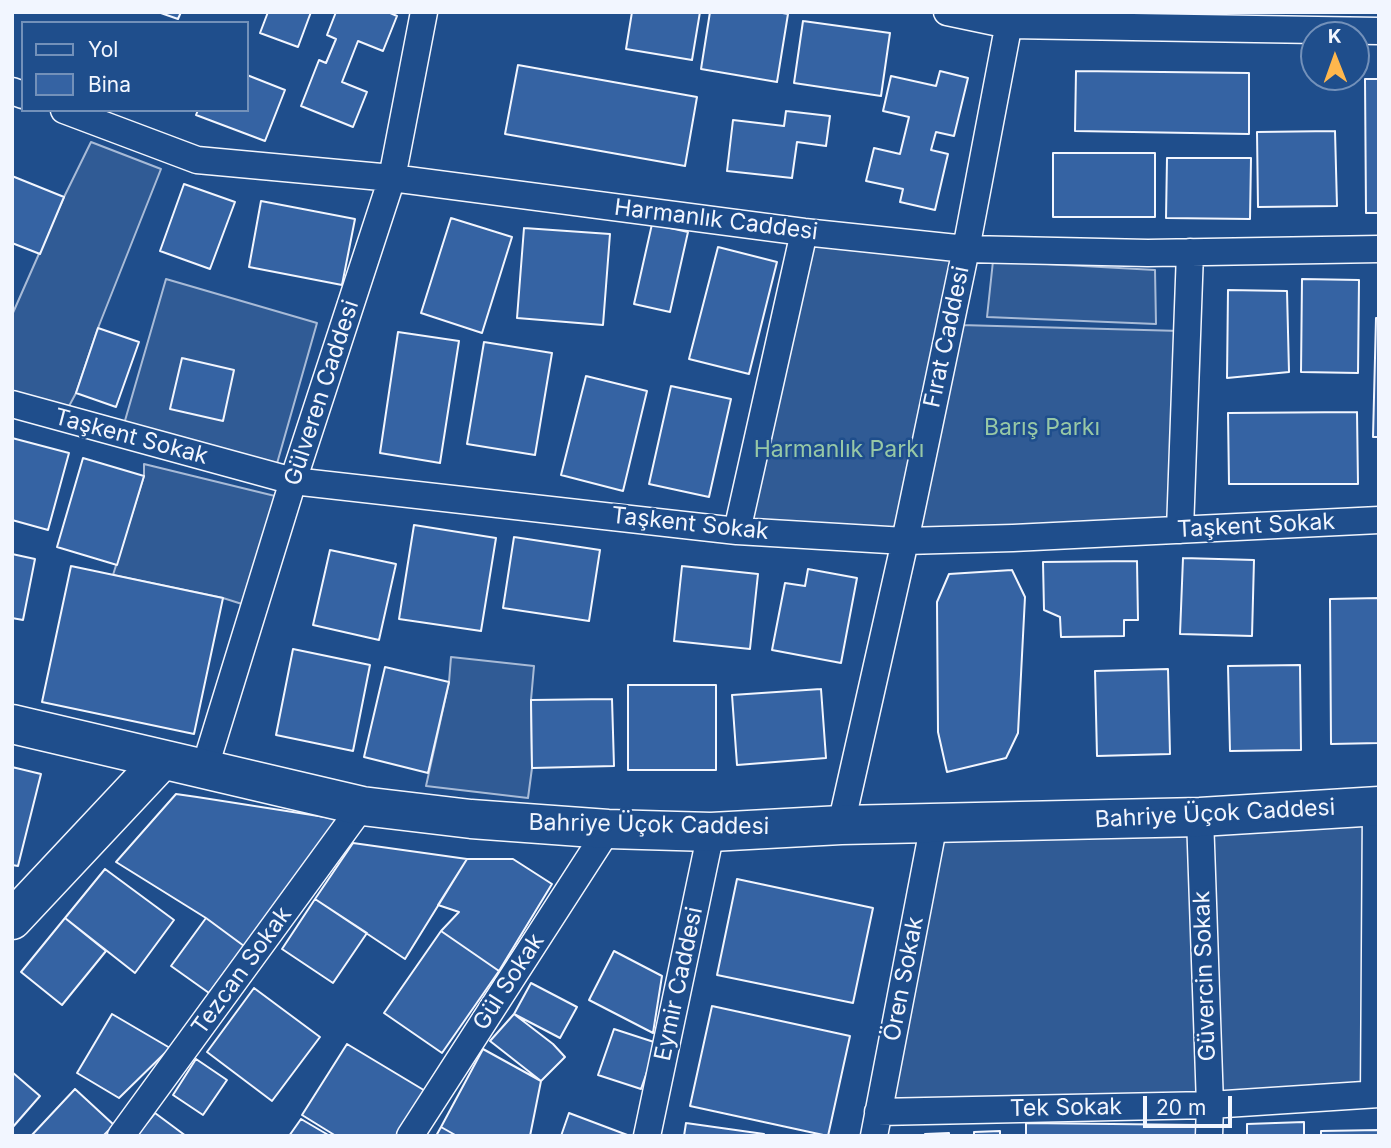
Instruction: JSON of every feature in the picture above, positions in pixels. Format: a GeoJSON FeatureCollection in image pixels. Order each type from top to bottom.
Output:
{"type":"FeatureCollection","features":[{"type":"Feature","properties":{"kind":"main road","name":"Bahriye Üçok Caddesi"},"geometry":{"type":"LineString","coordinates":[[12,724],[362,806],[471,819],[608,829],[710,832],[841,825],[1200,817],[1377,806]]}},
{"type":"Feature","properties":{"kind":"main road"},"geometry":{"type":"LineString","coordinates":[[12,920],[162,760]]}},
{"type":"Feature","properties":{"kind":"street","name":"Gülveren Caddesi"},"geometry":{"type":"LineString","coordinates":[[204,770],[293,481],[392,178],[424,12]]}},
{"type":"Feature","properties":{"kind":"street"},"geometry":{"type":"LineString","coordinates":[[947,12],[1010,19],[1379,31]]}},
{"type":"Feature","properties":{"kind":"street","name":"Fırat Caddesi"},"geometry":{"type":"LineString","coordinates":[[841,825],[905,541],[966,249],[1010,19]]}},
{"type":"Feature","properties":{"kind":"street","name":"Harmanlık Caddesi"},"geometry":{"type":"LineString","coordinates":[[69,112],[197,160],[392,178],[804,232],[966,249],[1148,253],[1379,249]]}},
{"type":"Feature","properties":{"kind":"street"},"geometry":{"type":"LineString","coordinates":[[737,531],[804,232]]}},
{"type":"Feature","properties":{"kind":"street"},"geometry":{"type":"LineString","coordinates":[[1180,530],[1190,252]]}},
{"type":"Feature","properties":{"kind":"street","name":"Taşkent Sokak"},"geometry":{"type":"LineString","coordinates":[[12,404],[293,481],[737,531],[905,541],[1379,520]]}},
{"type":"Feature","properties":{"kind":"street","name":"Tezcan Sokak"},"geometry":{"type":"LineString","coordinates":[[121,1136],[362,806]]}},
{"type":"Feature","properties":{"kind":"street"},"geometry":{"type":"LineString","coordinates":[[1377,806],[1377,1094]]}},
{"type":"Feature","properties":{"kind":"street","name":"Güvercin Sokak"},"geometry":{"type":"LineString","coordinates":[[1200,817],[1209,1136]]}},
{"type":"Feature","properties":{"kind":"street","name":"Ören Sokak"},"geometry":{"type":"LineString","coordinates":[[876,1124],[934,823]]}},
{"type":"Feature","properties":{"kind":"street","name":"Gül Sokak"},"geometry":{"type":"LineString","coordinates":[[410,1136],[608,829]]}},
{"type":"Feature","properties":{"kind":"street","name":"Eymir Caddesi"},"geometry":{"type":"LineString","coordinates":[[648,1136],[710,832]]}},
{"type":"Feature","properties":{"kind":"street","name":"Tek Sokak"},"geometry":{"type":"LineString","coordinates":[[876,1124],[1377,1094]]}},
{"type":"Feature","properties":{"kind":"shaded area"},"geometry":{"type":"Polygon","coordinates":[[[91,142],[161,169],[68,408],[12,392],[12,315],[91,142]]]}},
{"type":"Feature","properties":{"kind":"shaded area","name":"Harmanlık Parkı"},"geometry":{"type":"Polygon","coordinates":[[[809,239],[957,254],[900,535],[745,524],[809,239]]]}},
{"type":"Feature","properties":{"kind":"shaded area"},"geometry":{"type":"Polygon","coordinates":[[[993,261],[1155,270],[1156,324],[987,317],[993,261]]]}},
{"type":"Feature","properties":{"kind":"shaded area"},"geometry":{"type":"Polygon","coordinates":[[[166,279],[317,323],[276,467],[124,424],[166,279]]]}},
{"type":"Feature","properties":{"kind":"shaded area","name":"Barış Parkı"},"geometry":{"type":"Polygon","coordinates":[[[960,325],[1181,331],[1175,521],[914,533],[960,325]]]}},
{"type":"Feature","properties":{"kind":"shaded area"},"geometry":{"type":"Polygon","coordinates":[[[144,464],[275,496],[242,604],[113,575],[144,476],[144,464]]]}},
{"type":"Feature","properties":{"kind":"shaded area"},"geometry":{"type":"Polygon","coordinates":[[[451,657],[534,666],[531,700],[532,768],[528,798],[426,786],[449,682],[451,657]]]}},
{"type":"Feature","properties":{"kind":"shaded area"},"geometry":{"type":"Polygon","coordinates":[[[1379,806],[1379,1094],[878,1112],[934,823],[1379,806]]]}},
{"type":"Feature","properties":{"kind":"building"},"geometry":{"type":"Polygon","coordinates":[[[158,12],[181,12],[178,19],[158,12]]]}},
{"type":"Feature","properties":{"kind":"building"},"geometry":{"type":"Polygon","coordinates":[[[268,12],[311,12],[298,47],[260,33],[268,12]]]}},
{"type":"Feature","properties":{"kind":"building"},"geometry":{"type":"Polygon","coordinates":[[[336,12],[388,12],[397,16],[383,51],[358,41],[342,82],[367,92],[353,127],[301,106],[319,60],[326,63],[336,39],[327,35],[336,12]]]}},
{"type":"Feature","properties":{"kind":"building"},"geometry":{"type":"Polygon","coordinates":[[[632,12],[700,12],[692,60],[626,49],[632,12]]]}},
{"type":"Feature","properties":{"kind":"building"},"geometry":{"type":"Polygon","coordinates":[[[710,12],[788,14],[777,82],[701,69],[710,12]]]}},
{"type":"Feature","properties":{"kind":"building"},"geometry":{"type":"Polygon","coordinates":[[[803,21],[890,33],[881,96],[794,83],[803,21]]]}},
{"type":"Feature","properties":{"kind":"building"},"geometry":{"type":"Polygon","coordinates":[[[518,65],[697,97],[685,166],[505,134],[518,65]]]}},
{"type":"Feature","properties":{"kind":"building"},"geometry":{"type":"Polygon","coordinates":[[[940,71],[968,78],[954,136],[936,132],[931,150],[948,154],[935,210],[900,202],[903,189],[866,181],[874,148],[900,154],[909,117],[883,111],[891,76],[936,86],[940,71]]]}},
{"type":"Feature","properties":{"kind":"building"},"geometry":{"type":"Polygon","coordinates":[[[1076,71],[1249,73],[1249,134],[1075,131],[1076,71]]]}},
{"type":"Feature","properties":{"kind":"building"},"geometry":{"type":"Polygon","coordinates":[[[248,75],[285,90],[265,141],[196,115],[197,112],[248,112],[248,75]]]}},
{"type":"Feature","properties":{"kind":"building"},"geometry":{"type":"Polygon","coordinates":[[[1370,79],[1379,79],[1379,213],[1366,213],[1365,91],[1370,91],[1370,79]]]}},
{"type":"Feature","properties":{"kind":"building"},"geometry":{"type":"Polygon","coordinates":[[[786,111],[830,116],[826,146],[797,142],[792,178],[727,171],[733,120],[784,126],[786,111]]]}},
{"type":"Feature","properties":{"kind":"building"},"geometry":{"type":"Polygon","coordinates":[[[1335,131],[1337,206],[1258,207],[1257,132],[1335,131]]]}},
{"type":"Feature","properties":{"kind":"building"},"geometry":{"type":"Polygon","coordinates":[[[1053,153],[1155,153],[1155,217],[1053,217],[1053,153]]]}},
{"type":"Feature","properties":{"kind":"building"},"geometry":{"type":"Polygon","coordinates":[[[1167,158],[1251,158],[1250,219],[1166,218],[1167,158]]]}},
{"type":"Feature","properties":{"kind":"building"},"geometry":{"type":"Polygon","coordinates":[[[12,176],[64,197],[40,254],[12,243],[12,176]]]}},
{"type":"Feature","properties":{"kind":"building"},"geometry":{"type":"Polygon","coordinates":[[[184,184],[235,202],[210,269],[160,251],[184,184]]]}},
{"type":"Feature","properties":{"kind":"building"},"geometry":{"type":"Polygon","coordinates":[[[261,201],[355,219],[342,285],[249,267],[261,201]]]}},
{"type":"Feature","properties":{"kind":"building"},"geometry":{"type":"Polygon","coordinates":[[[451,218],[512,237],[482,333],[421,313],[451,218]]]}},
{"type":"Feature","properties":{"kind":"building"},"geometry":{"type":"Polygon","coordinates":[[[652,224],[688,232],[670,312],[634,304],[652,224]]]}},
{"type":"Feature","properties":{"kind":"building"},"geometry":{"type":"Polygon","coordinates":[[[524,228],[610,234],[603,325],[517,318],[524,228]]]}},
{"type":"Feature","properties":{"kind":"building"},"geometry":{"type":"Polygon","coordinates":[[[718,247],[777,262],[749,374],[689,359],[718,247]]]}},
{"type":"Feature","properties":{"kind":"building"},"geometry":{"type":"Polygon","coordinates":[[[1302,279],[1359,280],[1358,373],[1301,372],[1302,279]]]}},
{"type":"Feature","properties":{"kind":"building"},"geometry":{"type":"Polygon","coordinates":[[[1228,290],[1287,291],[1289,372],[1227,378],[1228,290]]]}},
{"type":"Feature","properties":{"kind":"building"},"geometry":{"type":"Polygon","coordinates":[[[1376,318],[1379,318],[1379,437],[1373,437],[1376,318]]]}},
{"type":"Feature","properties":{"kind":"building"},"geometry":{"type":"Polygon","coordinates":[[[98,328],[139,342],[116,407],[76,393],[98,328]]]}},
{"type":"Feature","properties":{"kind":"building"},"geometry":{"type":"Polygon","coordinates":[[[398,332],[459,341],[440,463],[380,453],[398,332]]]}},
{"type":"Feature","properties":{"kind":"building"},"geometry":{"type":"Polygon","coordinates":[[[484,342],[552,353],[535,455],[467,444],[484,342]]]}},
{"type":"Feature","properties":{"kind":"building"},"geometry":{"type":"Polygon","coordinates":[[[182,358],[234,370],[223,421],[170,409],[182,358]]]}},
{"type":"Feature","properties":{"kind":"building"},"geometry":{"type":"Polygon","coordinates":[[[586,376],[647,391],[623,491],[561,475],[586,376]]]}},
{"type":"Feature","properties":{"kind":"building"},"geometry":{"type":"Polygon","coordinates":[[[671,386],[731,399],[709,497],[649,484],[671,386]]]}},
{"type":"Feature","properties":{"kind":"building"},"geometry":{"type":"Polygon","coordinates":[[[1357,412],[1358,484],[1229,484],[1228,413],[1357,412]]]}},
{"type":"Feature","properties":{"kind":"building"},"geometry":{"type":"Polygon","coordinates":[[[12,438],[69,453],[48,530],[12,520],[12,438]]]}},
{"type":"Feature","properties":{"kind":"building"},"geometry":{"type":"Polygon","coordinates":[[[83,458],[144,476],[117,565],[57,547],[83,458]]]}},
{"type":"Feature","properties":{"kind":"building"},"geometry":{"type":"Polygon","coordinates":[[[414,525],[496,538],[481,631],[399,619],[414,525]]]}},
{"type":"Feature","properties":{"kind":"building"},"geometry":{"type":"Polygon","coordinates":[[[514,537],[600,550],[589,621],[503,608],[514,537]]]}},
{"type":"Feature","properties":{"kind":"building"},"geometry":{"type":"Polygon","coordinates":[[[330,550],[396,564],[379,640],[313,625],[330,550]]]}},
{"type":"Feature","properties":{"kind":"building"},"geometry":{"type":"Polygon","coordinates":[[[12,554],[35,559],[23,620],[12,618],[12,554]]]}},
{"type":"Feature","properties":{"kind":"building"},"geometry":{"type":"Polygon","coordinates":[[[1183,558],[1254,560],[1252,636],[1180,634],[1183,558]]]}},
{"type":"Feature","properties":{"kind":"building"},"geometry":{"type":"Polygon","coordinates":[[[1137,561],[1138,620],[1124,620],[1124,636],[1061,637],[1060,617],[1044,610],[1043,562],[1137,561]]]}},
{"type":"Feature","properties":{"kind":"building"},"geometry":{"type":"Polygon","coordinates":[[[71,566],[223,598],[194,734],[42,702],[71,566]]]}},
{"type":"Feature","properties":{"kind":"building"},"geometry":{"type":"Polygon","coordinates":[[[682,566],[758,574],[750,649],[674,641],[682,566]]]}},
{"type":"Feature","properties":{"kind":"building"},"geometry":{"type":"Polygon","coordinates":[[[808,569],[857,578],[841,663],[772,650],[785,583],[805,586],[808,569]]]}},
{"type":"Feature","properties":{"kind":"building"},"geometry":{"type":"Polygon","coordinates":[[[1012,570],[1025,597],[1018,733],[1006,758],[947,772],[938,732],[937,602],[949,574],[1012,570]]]}},
{"type":"Feature","properties":{"kind":"building"},"geometry":{"type":"Polygon","coordinates":[[[1379,598],[1379,743],[1331,744],[1330,599],[1379,598]]]}},
{"type":"Feature","properties":{"kind":"building"},"geometry":{"type":"Polygon","coordinates":[[[293,649],[370,665],[353,751],[276,735],[293,649]]]}},
{"type":"Feature","properties":{"kind":"building"},"geometry":{"type":"Polygon","coordinates":[[[1300,665],[1301,750],[1230,751],[1228,666],[1300,665]]]}},
{"type":"Feature","properties":{"kind":"building"},"geometry":{"type":"Polygon","coordinates":[[[385,667],[449,682],[428,773],[364,757],[385,667]]]}},
{"type":"Feature","properties":{"kind":"building"},"geometry":{"type":"Polygon","coordinates":[[[1168,669],[1170,754],[1097,756],[1095,671],[1168,669]]]}},
{"type":"Feature","properties":{"kind":"building"},"geometry":{"type":"Polygon","coordinates":[[[628,685],[716,685],[716,770],[628,770],[628,685]]]}},
{"type":"Feature","properties":{"kind":"building"},"geometry":{"type":"Polygon","coordinates":[[[821,689],[826,758],[737,765],[732,695],[821,689]]]}},
{"type":"Feature","properties":{"kind":"building"},"geometry":{"type":"Polygon","coordinates":[[[612,699],[614,766],[532,768],[531,700],[612,699]]]}},
{"type":"Feature","properties":{"kind":"building"},"geometry":{"type":"Polygon","coordinates":[[[12,767],[41,774],[18,866],[12,865],[12,767]]]}},
{"type":"Feature","properties":{"kind":"building"},"geometry":{"type":"Polygon","coordinates":[[[176,794],[344,820],[244,946],[206,918],[116,862],[176,794]]]}},
{"type":"Feature","properties":{"kind":"building"},"geometry":{"type":"Polygon","coordinates":[[[353,843],[467,859],[405,959],[315,899],[353,843]]]}},
{"type":"Feature","properties":{"kind":"building"},"geometry":{"type":"Polygon","coordinates":[[[467,859],[513,859],[552,884],[499,971],[441,931],[459,912],[438,905],[467,859]]]}},
{"type":"Feature","properties":{"kind":"building"},"geometry":{"type":"Polygon","coordinates":[[[105,869],[174,920],[135,973],[65,918],[105,869]]]}},
{"type":"Feature","properties":{"kind":"building"},"geometry":{"type":"Polygon","coordinates":[[[737,879],[873,908],[853,1003],[717,975],[737,879]]]}},
{"type":"Feature","properties":{"kind":"building"},"geometry":{"type":"Polygon","coordinates":[[[315,899],[367,933],[333,983],[282,949],[315,899]]]}},
{"type":"Feature","properties":{"kind":"building"},"geometry":{"type":"Polygon","coordinates":[[[65,918],[106,951],[62,1005],[21,972],[65,918]]]}},
{"type":"Feature","properties":{"kind":"building"},"geometry":{"type":"Polygon","coordinates":[[[206,918],[244,946],[209,993],[171,966],[206,918]]]}},
{"type":"Feature","properties":{"kind":"building"},"geometry":{"type":"Polygon","coordinates":[[[441,931],[499,971],[442,1053],[384,1013],[441,931]]]}},
{"type":"Feature","properties":{"kind":"building"},"geometry":{"type":"Polygon","coordinates":[[[614,951],[662,976],[653,1033],[589,1000],[614,951]]]}},
{"type":"Feature","properties":{"kind":"building"},"geometry":{"type":"Polygon","coordinates":[[[531,983],[577,1007],[560,1038],[514,1014],[531,983]]]}},
{"type":"Feature","properties":{"kind":"building"},"geometry":{"type":"Polygon","coordinates":[[[254,988],[320,1037],[272,1101],[207,1052],[254,988]]]}},
{"type":"Feature","properties":{"kind":"building"},"geometry":{"type":"Polygon","coordinates":[[[712,1006],[850,1036],[828,1136],[690,1106],[712,1006]]]}},
{"type":"Feature","properties":{"kind":"building"},"geometry":{"type":"Polygon","coordinates":[[[112,1014],[170,1048],[119,1098],[77,1073],[112,1014]]]}},
{"type":"Feature","properties":{"kind":"building"},"geometry":{"type":"Polygon","coordinates":[[[514,1014],[553,1044],[565,1057],[541,1081],[490,1041],[514,1014]]]}},
{"type":"Feature","properties":{"kind":"building"},"geometry":{"type":"Polygon","coordinates":[[[614,1029],[657,1043],[641,1089],[598,1075],[614,1029]]]}},
{"type":"Feature","properties":{"kind":"building"},"geometry":{"type":"Polygon","coordinates":[[[347,1044],[427,1092],[397,1136],[336,1136],[302,1115],[347,1044]]]}},
{"type":"Feature","properties":{"kind":"building"},"geometry":{"type":"Polygon","coordinates":[[[483,1049],[541,1081],[530,1136],[457,1136],[441,1127],[483,1049]]]}},
{"type":"Feature","properties":{"kind":"building"},"geometry":{"type":"Polygon","coordinates":[[[196,1059],[227,1080],[203,1115],[173,1095],[196,1059]]]}},
{"type":"Feature","properties":{"kind":"building"},"geometry":{"type":"Polygon","coordinates":[[[12,1072],[40,1096],[12,1128],[12,1072]]]}},
{"type":"Feature","properties":{"kind":"building"},"geometry":{"type":"Polygon","coordinates":[[[75,1089],[114,1125],[103,1136],[31,1136],[75,1089]]]}},
{"type":"Feature","properties":{"kind":"building"},"geometry":{"type":"Polygon","coordinates":[[[155,1113],[186,1136],[136,1136],[155,1113]]]}},
{"type":"Feature","properties":{"kind":"building"},"geometry":{"type":"Polygon","coordinates":[[[569,1113],[630,1136],[561,1136],[569,1113]]]}},
{"type":"Feature","properties":{"kind":"building"},"geometry":{"type":"Polygon","coordinates":[[[301,1119],[330,1136],[289,1136],[301,1119]]]}},
{"type":"Feature","properties":{"kind":"building"},"geometry":{"type":"Polygon","coordinates":[[[1304,1122],[1304,1136],[1247,1136],[1247,1124],[1304,1122]]]}},
{"type":"Feature","properties":{"kind":"building"},"geometry":{"type":"Polygon","coordinates":[[[686,1123],[764,1134],[764,1136],[684,1136],[686,1123]]]}},
{"type":"Feature","properties":{"kind":"building"},"geometry":{"type":"Polygon","coordinates":[[[1026,1123],[1197,1125],[1196,1136],[1026,1136],[1026,1123]]]}},
{"type":"Feature","properties":{"kind":"building"},"geometry":{"type":"Polygon","coordinates":[[[441,1127],[457,1136],[436,1136],[441,1127]]]}},
{"type":"Feature","properties":{"kind":"building"},"geometry":{"type":"Polygon","coordinates":[[[1379,1130],[1379,1136],[1321,1136],[1321,1131],[1379,1130]]]}},
{"type":"Feature","properties":{"kind":"building"},"geometry":{"type":"Polygon","coordinates":[[[1000,1131],[1000,1136],[974,1136],[974,1132],[1000,1131]]]}},
{"type":"Feature","properties":{"kind":"building"},"geometry":{"type":"Polygon","coordinates":[[[949,1133],[949,1136],[925,1136],[925,1134],[949,1133]]]}}]}
